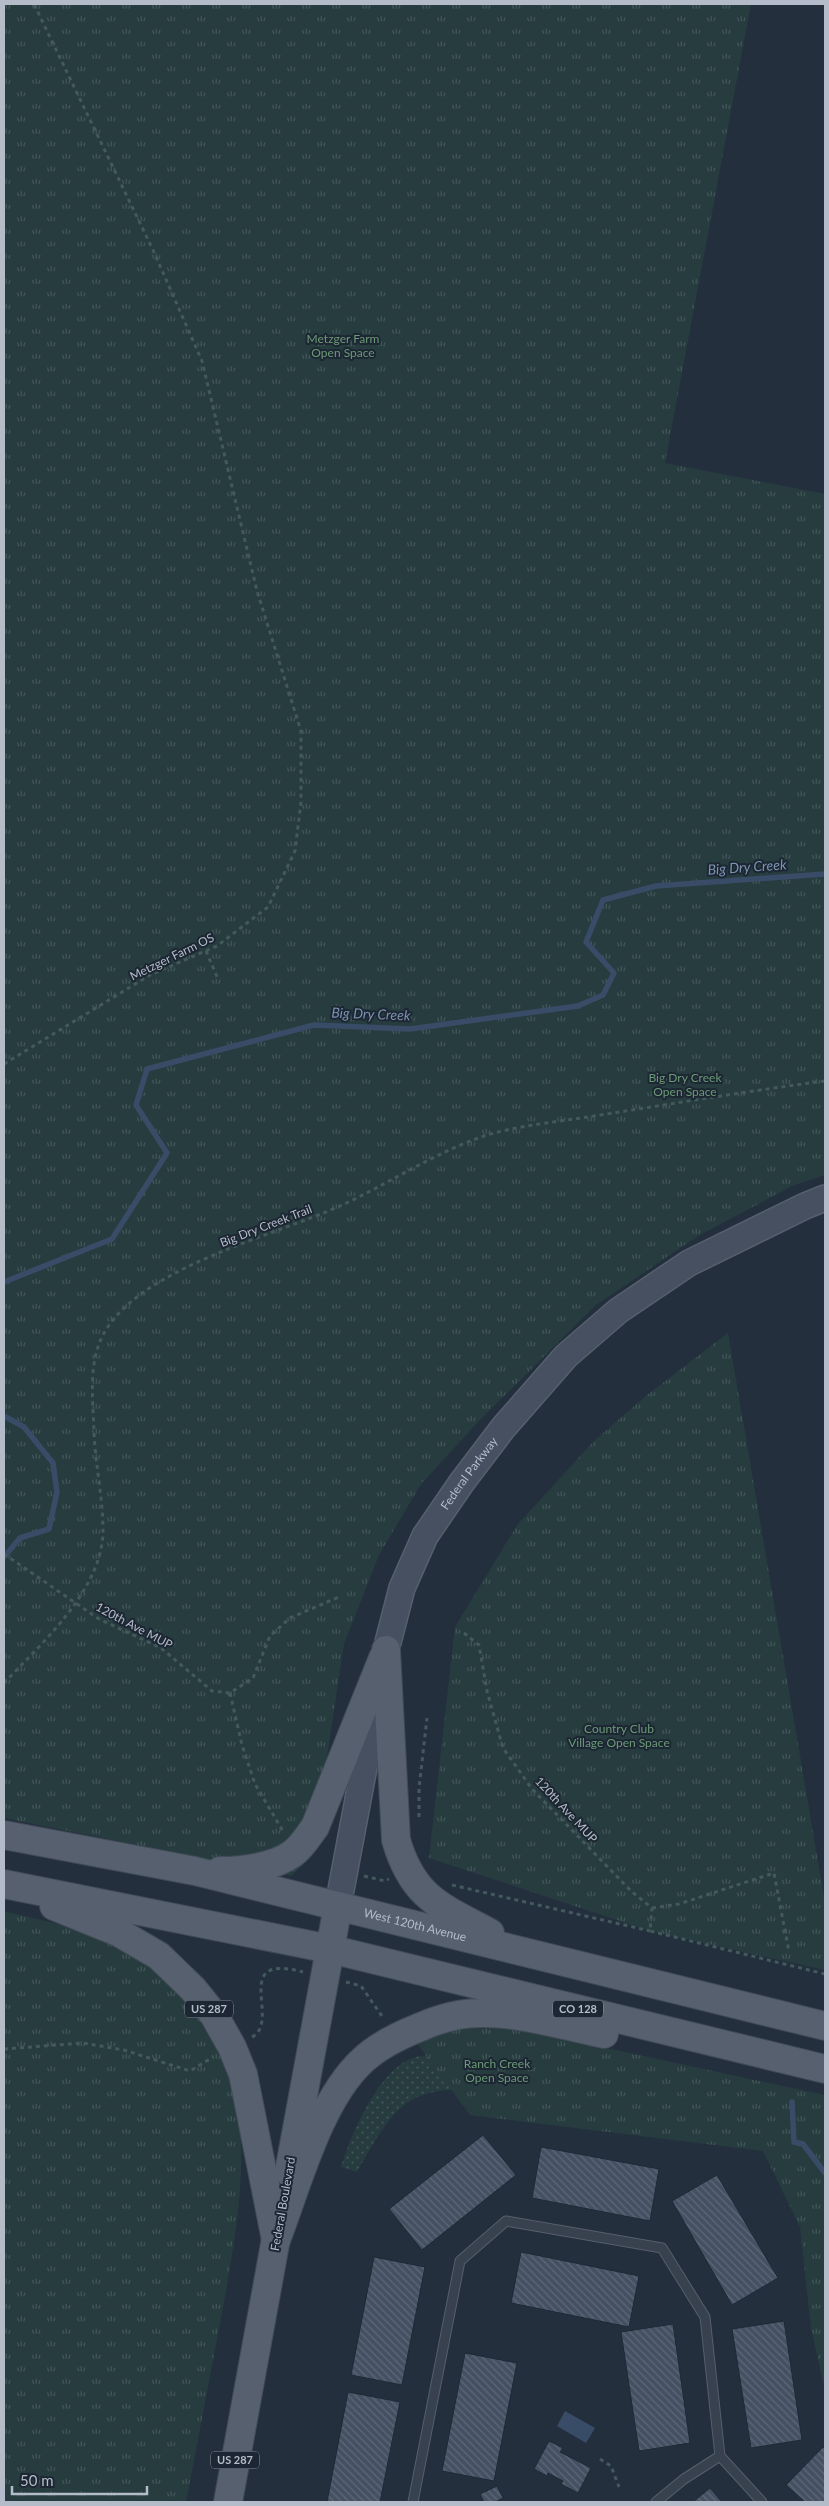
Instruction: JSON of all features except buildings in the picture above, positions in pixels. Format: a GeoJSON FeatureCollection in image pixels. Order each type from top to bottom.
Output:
{"type":"FeatureCollection","features":[{"type":"Feature","properties":{"kind":"main road","name":"Federal Parkway"},"geometry":{"type":"LineString","coordinates":[[338,1906],[386,1650],[402,1588],[425,1536],[462,1482],[503,1428],[566,1356],[618,1311],[689,1263],[825,1198]]}},
{"type":"Feature","properties":{"kind":"main road"},"geometry":{"type":"LineString","coordinates":[[195,1871],[231,1871],[273,1863],[291,1855],[304,1842],[315,1827],[386,1650]]}},
{"type":"Feature","properties":{"kind":"main road"},"geometry":{"type":"LineString","coordinates":[[386,1650],[396,1840],[403,1864],[416,1885],[428,1899],[524,1952]]}},
{"type":"Feature","properties":{"kind":"main road","name":"West 120th Avenue"},"geometry":{"type":"LineString","coordinates":[[4,1835],[195,1871],[825,2026]]}},
{"type":"Feature","properties":{"kind":"main road","name":"US 287"},"geometry":{"type":"LineString","coordinates":[[4,1885],[330,1949]]}},
{"type":"Feature","properties":{"kind":"main road","name":"US 287"},"geometry":{"type":"LineString","coordinates":[[4,1885],[118,1932],[159,1956],[193,1989],[214,2015],[232,2047],[242,2074],[276,2240]]}},
{"type":"Feature","properties":{"kind":"main road","name":"Federal Boulevard"},"geometry":{"type":"LineString","coordinates":[[228,2502],[338,1906]]}},
{"type":"Feature","properties":{"kind":"main road","name":"CO 128"},"geometry":{"type":"LineString","coordinates":[[330,1949],[825,2071]]}},
{"type":"Feature","properties":{"kind":"main road"},"geometry":{"type":"LineString","coordinates":[[276,2240],[323,2117],[340,2088],[362,2061],[385,2043],[443,2018],[481,2013],[530,2018],[747,2064],[825,2071]]}},
{"type":"Feature","properties":{"kind":"lane"},"geometry":{"type":"LineString","coordinates":[[413,2502],[460,2261],[506,2221],[662,2248],[705,2317],[720,2456],[762,2502]]}},
{"type":"Feature","properties":{"kind":"lane"},"geometry":{"type":"LineString","coordinates":[[656,2502],[684,2479],[720,2456]]}},
{"type":"Feature","properties":{"kind":"path","name":"Metzger Farm OS"},"geometry":{"type":"LineString","coordinates":[[4,1064],[150,975],[217,946],[268,907],[295,851],[301,802],[301,731],[257,592],[202,361],[153,250],[34,4]]}},
{"type":"Feature","properties":{"kind":"path"},"geometry":{"type":"LineString","coordinates":[[206,951],[218,979]]}},
{"type":"Feature","properties":{"kind":"path","name":"Big Dry Creek Trail"},"geometry":{"type":"LineString","coordinates":[[4,1683],[55,1629],[98,1564],[103,1531],[95,1460],[93,1368],[98,1345],[106,1329],[117,1314],[146,1291],[200,1260],[343,1205],[436,1157],[484,1136],[656,1106],[825,1081]]}},
{"type":"Feature","properties":{"kind":"path","name":"120th Ave MUP"},"geometry":{"type":"LineString","coordinates":[[4,1554],[99,1619],[162,1648],[212,1691],[230,1693]]}},
{"type":"Feature","properties":{"kind":"path"},"geometry":{"type":"LineString","coordinates":[[286,1836],[255,1784],[242,1745],[230,1693],[252,1678],[270,1636],[290,1618],[341,1596]]}},
{"type":"Feature","properties":{"kind":"path","name":"120th Ave MUP"},"geometry":{"type":"LineString","coordinates":[[464,1634],[479,1645],[487,1691],[502,1748],[532,1789],[632,1892],[652,1908]]}},
{"type":"Feature","properties":{"kind":"path"},"geometry":{"type":"LineString","coordinates":[[419,1826],[420,1788],[427,1718]]}},
{"type":"Feature","properties":{"kind":"path"},"geometry":{"type":"LineString","coordinates":[[650,1931],[652,1908],[680,1904],[774,1873],[789,1952]]}},
{"type":"Feature","properties":{"kind":"path"},"geometry":{"type":"LineString","coordinates":[[442,1883],[825,1974]]}},
{"type":"Feature","properties":{"kind":"path"},"geometry":{"type":"LineString","coordinates":[[4,2050],[83,2043],[124,2050],[190,2071],[257,2034],[263,2020],[260,1989],[262,1980],[267,1973],[280,1967],[292,1969]]}},
{"type":"Feature","properties":{"kind":"path"},"geometry":{"type":"LineString","coordinates":[[600,2459],[611,2466],[619,2487]]}},
{"type":"Feature","properties":{"kind":"green space","name":"Metzger Farm Open Space"},"geometry":{"type":"Polygon","coordinates":[[[4,4],[751,4],[665,463],[825,494],[825,1175],[792,1186],[698,1236],[596,1305],[479,1421],[421,1484],[379,1555],[344,1644],[312,1856],[291,1876],[4,1818],[4,4]]]}},
{"type":"Feature","properties":{"kind":"green space","name":"Country Club Village Open Space"},"geometry":{"type":"Polygon","coordinates":[[[728,1333],[825,1903],[825,1970],[650,1931],[429,1858],[455,1627],[518,1524],[594,1441],[647,1395],[728,1333]]]}},
{"type":"Feature","properties":{"kind":"green space"},"geometry":{"type":"Polygon","coordinates":[[[4,1911],[88,1933],[119,1945],[133,1953],[177,1988],[209,2026],[228,2068],[239,2114],[241,2161],[238,2210],[222,2313],[186,2502],[4,2502],[4,1911]]]}},
{"type":"Feature","properties":{"kind":"green space","name":"Ranch Creek Open Space"},"geometry":{"type":"Polygon","coordinates":[[[495,2024],[825,2095],[825,2390],[811,2328],[800,2227],[763,2151],[470,2115],[414,2039],[447,2029],[495,2024]]]}},
{"type":"Feature","properties":{"kind":"green space"},"geometry":{"type":"Polygon","coordinates":[[[441,2053],[477,2089],[436,2092],[412,2100],[401,2107],[384,2127],[357,2172],[341,2167],[357,2125],[383,2082],[393,2071],[408,2060],[441,2053]]]}},
{"type":"Feature","properties":{"kind":"water"},"geometry":{"type":"Polygon","coordinates":[[[565,2411],[595,2428],[586,2443],[557,2426],[565,2411]]]}},
{"type":"Feature","properties":{"kind":"waterway","name":"Big Dry Creek"},"geometry":{"type":"LineString","coordinates":[[4,1282],[112,1239],[167,1153],[136,1105],[147,1069],[314,1025],[410,1029],[578,1006],[603,995],[614,973],[586,942],[603,900],[656,886],[825,874]]}},
{"type":"Feature","properties":{"kind":"waterway","name":"Big Dry Creek"},"geometry":{"type":"LineString","coordinates":[[4,1416],[24,1427],[53,1463],[57,1492],[49,1529],[20,1538],[4,1557]]}},
{"type":"Feature","properties":{"kind":"waterway"},"geometry":{"type":"LineString","coordinates":[[792,2102],[794,2142],[803,2144],[825,2173]]}},
{"type":"Feature","properties":{"kind":"park label","name":"Big Dry Creek Open Space"},"geometry":{"type":"Point","coordinates":[685,1085]}}]}
